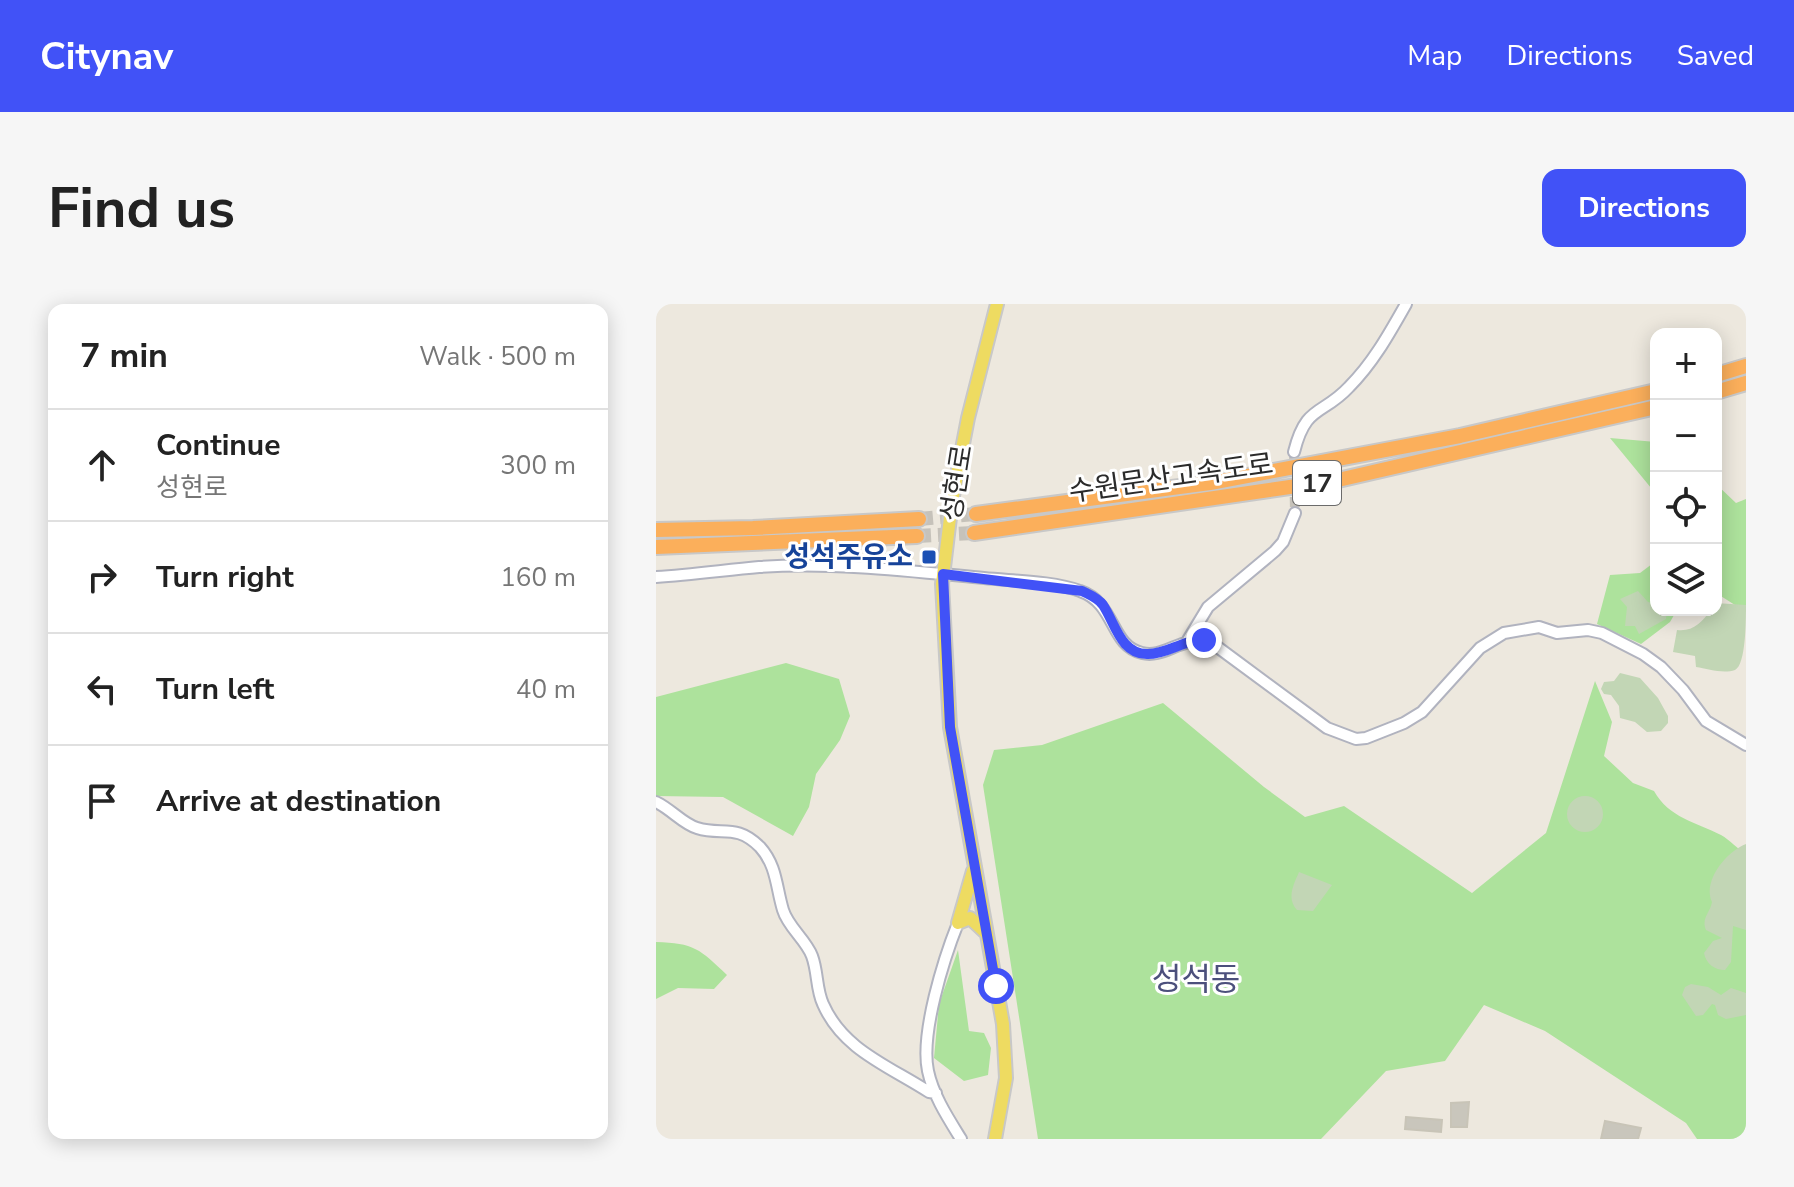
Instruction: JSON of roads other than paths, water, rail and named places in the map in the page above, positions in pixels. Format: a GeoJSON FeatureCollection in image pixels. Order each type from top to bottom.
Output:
{"type":"FeatureCollection","features":[{"type":"Feature","properties":{"kind":"highway"},"geometry":{"type":"LineString","coordinates":[[1722,373],[1746,366]]}},
{"type":"Feature","properties":{"kind":"highway"},"geometry":{"type":"LineString","coordinates":[[1722,390],[1746,383]]}},
{"type":"Feature","properties":{"kind":"highway","name":"수원문산고속도로"},"geometry":{"type":"LineString","coordinates":[[976,514],[1252,476],[1460,436],[1650,392]]}},
{"type":"Feature","properties":{"kind":"highway","name":"수원문산고속도로"},"geometry":{"type":"LineString","coordinates":[[974,533],[1338,480],[1650,408]]}},
{"type":"Feature","properties":{"kind":"highway"},"geometry":{"type":"LineString","coordinates":[[656,530],[919,519]]}},
{"type":"Feature","properties":{"kind":"highway"},"geometry":{"type":"LineString","coordinates":[[656,547],[917,536]]}},
{"type":"Feature","properties":{"kind":"main road","name":"성현로"},"geometry":{"type":"LineString","coordinates":[[995,1139],[1006,1078],[1003,1024],[950,727],[943,574],[952,501],[968,418],[997,304]]}},
{"type":"Feature","properties":{"kind":"main road"},"geometry":{"type":"LineString","coordinates":[[958,923],[974,864]]}},
{"type":"Feature","properties":{"kind":"main road"},"geometry":{"type":"LineString","coordinates":[[958,923],[967,918],[973,919],[988,936]]}},
{"type":"Feature","properties":{"kind":"street"},"geometry":{"type":"LineString","coordinates":[[1294,452],[1304,422],[1348,389],[1382,347],[1406,304]]}},
{"type":"Feature","properties":{"kind":"street"},"geometry":{"type":"LineString","coordinates":[[1188,640],[1208,607],[1283,542],[1295,513]]}},
{"type":"Feature","properties":{"kind":"street"},"geometry":{"type":"LineString","coordinates":[[656,577],[759,567],[840,567],[943,574],[1082,591],[1102,603],[1116,631],[1126,645],[1137,652],[1151,654],[1188,640],[1212,643],[1327,728],[1356,739],[1404,723],[1422,712],[1480,648],[1504,633],[1539,627],[1557,633],[1588,630],[1602,633],[1661,667],[1706,721],[1746,745]]}},
{"type":"Feature","properties":{"kind":"street"},"geometry":{"type":"LineString","coordinates":[[656,802],[670,808],[698,829],[733,831],[760,848],[773,867],[783,911],[813,957],[819,995],[834,1025],[857,1050],[879,1060],[929,1092],[936,1093]]}},
{"type":"Feature","properties":{"kind":"street"},"geometry":{"type":"LineString","coordinates":[[958,923],[938,988],[928,1040],[928,1074],[961,1139]]}},
{"type":"Feature","properties":{"kind":"tunnel"},"geometry":{"type":"LineString","coordinates":[[1294,452],[1295,513]]}},
{"type":"Feature","properties":{"kind":"tunnel"},"geometry":{"type":"LineString","coordinates":[[919,519],[976,514]]}},
{"type":"Feature","properties":{"kind":"tunnel"},"geometry":{"type":"LineString","coordinates":[[917,536],[974,533]]}},
{"type":"Feature","properties":{"kind":"place","name":"성석주유소"},"geometry":{"type":"Point","coordinates":[929,557]}},
{"type":"Feature","properties":{"kind":"district","name":"성석동"},"geometry":{"type":"Point","coordinates":[1196,979]}}]}
